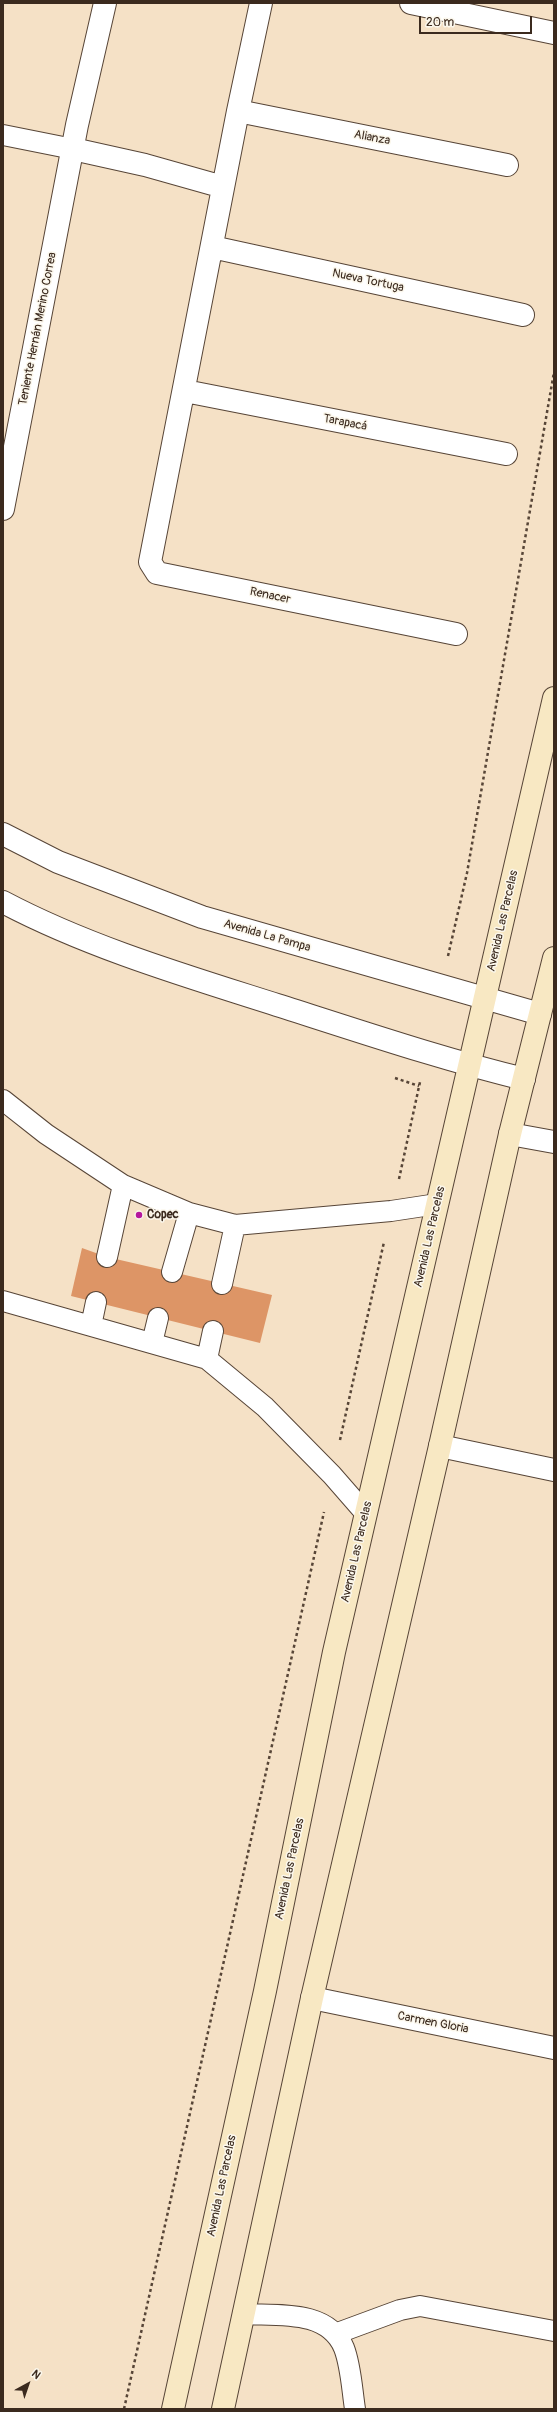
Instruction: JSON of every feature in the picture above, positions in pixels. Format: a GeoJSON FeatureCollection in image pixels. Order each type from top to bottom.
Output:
{"type":"FeatureCollection","features":[{"type":"Feature","properties":{"kind":"main road","name":"Avenida Las Parcelas"},"geometry":{"type":"LineString","coordinates":[[173,2409],[265,1991],[334,1652],[554,698]]}},
{"type":"Feature","properties":{"kind":"main road"},"geometry":{"type":"LineString","coordinates":[[223,2409],[312,1998],[440,1446],[510,1134],[554,958]]}},
{"type":"Feature","properties":{"kind":"street","name":"Teniente Hernán Merino Correa"},"geometry":{"type":"LineString","coordinates":[[3,509],[73,149],[105,3]]}},
{"type":"Feature","properties":{"kind":"street"},"geometry":{"type":"LineString","coordinates":[[185,391],[223,187],[261,3]]}},
{"type":"Feature","properties":{"kind":"street"},"geometry":{"type":"LineString","coordinates":[[411,3],[554,33]]}},
{"type":"Feature","properties":{"kind":"street","name":"Alianza"},"geometry":{"type":"LineString","coordinates":[[238,111],[507,165]]}},
{"type":"Feature","properties":{"kind":"street"},"geometry":{"type":"LineString","coordinates":[[73,149],[145,165],[223,187]]}},
{"type":"Feature","properties":{"kind":"street","name":"Nueva Tortuga"},"geometry":{"type":"LineString","coordinates":[[212,246],[523,315]]}},
{"type":"Feature","properties":{"kind":"street","name":"Tarapacá"},"geometry":{"type":"LineString","coordinates":[[185,391],[506,454]]}},
{"type":"Feature","properties":{"kind":"street","name":"Renacer"},"geometry":{"type":"LineString","coordinates":[[185,391],[160,503],[150,562],[158,573],[456,634]]}},
{"type":"Feature","properties":{"kind":"street","name":"Avenida La Pampa"},"geometry":{"type":"LineString","coordinates":[[3,834],[58,862],[202,917],[540,1014]]}},
{"type":"Feature","properties":{"kind":"street"},"geometry":{"type":"LineString","coordinates":[[3,902],[40,922],[186,976],[469,1066],[524,1079]]}},
{"type":"Feature","properties":{"kind":"street"},"geometry":{"type":"LineString","coordinates":[[510,1134],[554,1142]]}},
{"type":"Feature","properties":{"kind":"street"},"geometry":{"type":"LineString","coordinates":[[440,1446],[554,1470]]}},
{"type":"Feature","properties":{"kind":"street","name":"Carmen Gloria"},"geometry":{"type":"LineString","coordinates":[[312,1998],[554,2048]]}},
{"type":"Feature","properties":{"kind":"lane"},"geometry":{"type":"LineString","coordinates":[[3,135],[73,149]]}},
{"type":"Feature","properties":{"kind":"lane"},"geometry":{"type":"LineString","coordinates":[[3,1100],[46,1134],[123,1185],[189,1213],[235,1225],[391,1211],[437,1204]]}},
{"type":"Feature","properties":{"kind":"lane"},"geometry":{"type":"LineString","coordinates":[[107,1257],[123,1185]]}},
{"type":"Feature","properties":{"kind":"lane"},"geometry":{"type":"LineString","coordinates":[[172,1272],[189,1213]]}},
{"type":"Feature","properties":{"kind":"lane"},"geometry":{"type":"LineString","coordinates":[[222,1284],[235,1225]]}},
{"type":"Feature","properties":{"kind":"lane"},"geometry":{"type":"LineString","coordinates":[[3,1301],[207,1359],[266,1406],[332,1475],[366,1514]]}},
{"type":"Feature","properties":{"kind":"lane"},"geometry":{"type":"LineString","coordinates":[[91,1326],[96,1302]]}},
{"type":"Feature","properties":{"kind":"lane"},"geometry":{"type":"LineString","coordinates":[[152,1343],[158,1318]]}},
{"type":"Feature","properties":{"kind":"lane"},"geometry":{"type":"LineString","coordinates":[[207,1359],[213,1331]]}},
{"type":"Feature","properties":{"kind":"lane"},"geometry":{"type":"LineString","coordinates":[[335,2334],[400,2310],[420,2306],[554,2330]]}},
{"type":"Feature","properties":{"kind":"lane"},"geometry":{"type":"LineString","coordinates":[[243,2314],[309,2318],[324,2323],[335,2334],[344,2348],[356,2409]]}},
{"type":"Feature","properties":{"kind":"path"},"geometry":{"type":"LineString","coordinates":[[442,986],[467,874],[554,372]]}},
{"type":"Feature","properties":{"kind":"path"},"geometry":{"type":"LineString","coordinates":[[124,2409],[427,1052]]}},
{"type":"Feature","properties":{"kind":"building"},"geometry":{"type":"Polygon","coordinates":[[[82,1248],[107,1257],[272,1295],[260,1343],[71,1296],[82,1248]]]}},
{"type":"Feature","properties":{"kind":"place","name":"Copec"},"geometry":{"type":"Point","coordinates":[139,1215]}}]}
